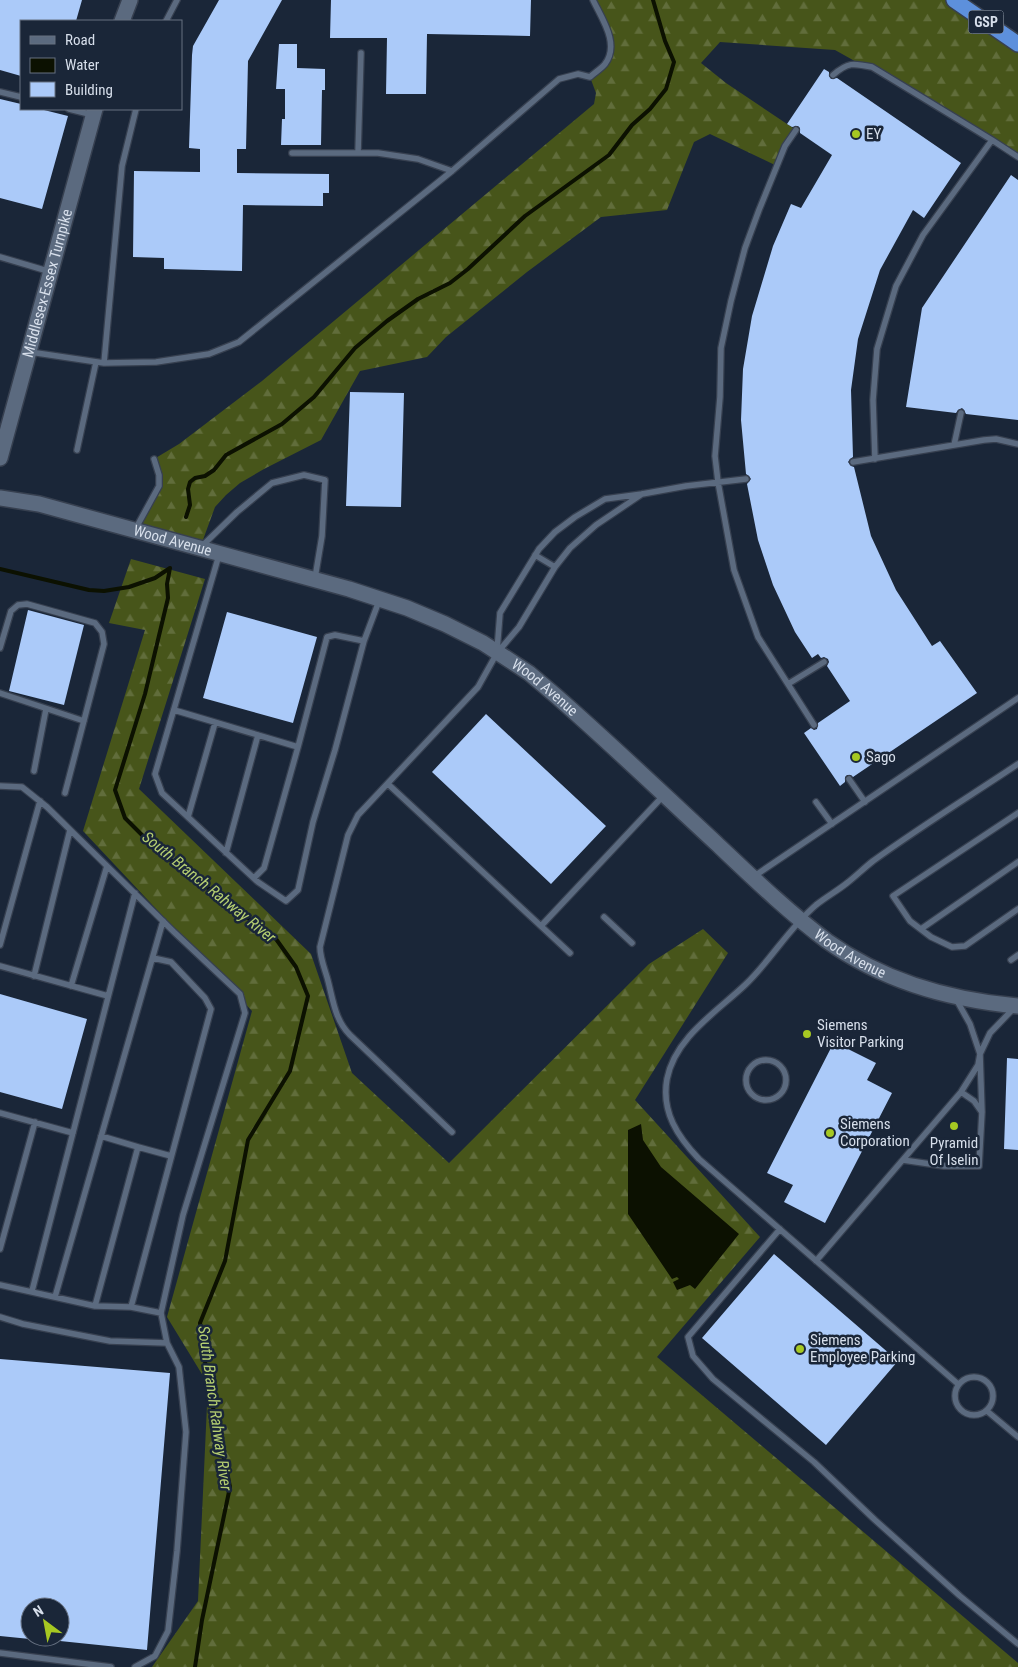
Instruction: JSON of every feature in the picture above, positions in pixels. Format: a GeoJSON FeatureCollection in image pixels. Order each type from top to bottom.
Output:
{"type":"FeatureCollection","features":[{"type":"Feature","properties":{"kind":"highway","name":"GSP"},"geometry":{"type":"LineString","coordinates":[[954,0],[1018,44]]}},
{"type":"Feature","properties":{"kind":"street"},"geometry":{"type":"LineString","coordinates":[[122,20],[130,0]]}},
{"type":"Feature","properties":{"kind":"street","name":"Middlesex-Essex Turnpike"},"geometry":{"type":"LineString","coordinates":[[0,458],[94,112]]}},
{"type":"Feature","properties":{"kind":"street","name":"Wood Avenue"},"geometry":{"type":"LineString","coordinates":[[0,498],[39,504],[380,599],[468,635],[529,673],[801,920],[836,946],[879,970],[915,986],[955,998],[1017,1006]]}},
{"type":"Feature","properties":{"kind":"lane"},"geometry":{"type":"LineString","coordinates":[[167,20],[177,0]]}},
{"type":"Feature","properties":{"kind":"lane"},"geometry":{"type":"LineString","coordinates":[[29,352],[104,363],[156,362],[209,354],[239,342],[452,171],[559,79],[578,74],[590,77],[606,63],[611,48],[609,34],[593,0]]}},
{"type":"Feature","properties":{"kind":"lane"},"geometry":{"type":"LineString","coordinates":[[358,153],[361,53]]}},
{"type":"Feature","properties":{"kind":"lane"},"geometry":{"type":"LineString","coordinates":[[834,75],[844,65],[860,64],[872,67],[1018,157]]}},
{"type":"Feature","properties":{"kind":"lane"},"geometry":{"type":"LineString","coordinates":[[0,92],[20,97]]}},
{"type":"Feature","properties":{"kind":"lane"},"geometry":{"type":"LineString","coordinates":[[77,110],[94,112]]}},
{"type":"Feature","properties":{"kind":"lane"},"geometry":{"type":"LineString","coordinates":[[104,363],[122,166],[136,110]]}},
{"type":"Feature","properties":{"kind":"lane"},"geometry":{"type":"LineString","coordinates":[[796,130],[785,146],[759,210],[745,248],[730,300],[721,348],[720,397],[715,456],[734,570],[758,637],[814,725]]}},
{"type":"Feature","properties":{"kind":"lane"},"geometry":{"type":"LineString","coordinates":[[874,459],[873,400],[876,349],[896,286],[923,235],[992,140]]}},
{"type":"Feature","properties":{"kind":"lane"},"geometry":{"type":"LineString","coordinates":[[292,152],[378,153],[418,159],[452,171]]}},
{"type":"Feature","properties":{"kind":"lane"},"geometry":{"type":"LineString","coordinates":[[0,257],[50,272]]}},
{"type":"Feature","properties":{"kind":"lane"},"geometry":{"type":"LineString","coordinates":[[78,450],[96,362]]}},
{"type":"Feature","properties":{"kind":"lane"},"geometry":{"type":"LineString","coordinates":[[954,445],[961,413]]}},
{"type":"Feature","properties":{"kind":"lane"},"geometry":{"type":"LineString","coordinates":[[853,462],[996,439],[1018,444]]}},
{"type":"Feature","properties":{"kind":"lane"},"geometry":{"type":"LineString","coordinates":[[135,530],[158,486],[159,475],[154,459]]}},
{"type":"Feature","properties":{"kind":"lane"},"geometry":{"type":"LineString","coordinates":[[200,548],[237,512],[272,483],[304,475],[325,480],[322,536],[315,580]]}},
{"type":"Feature","properties":{"kind":"lane"},"geometry":{"type":"LineString","coordinates":[[497,653],[500,614],[535,555],[554,532],[589,507],[605,499],[664,489],[746,479]]}},
{"type":"Feature","properties":{"kind":"lane"},"geometry":{"type":"LineString","coordinates":[[452,1132],[345,1030],[333,1005],[320,954],[321,940],[351,828],[358,816],[478,686],[497,653],[520,626],[555,567],[570,548],[587,532],[642,494]]}},
{"type":"Feature","properties":{"kind":"lane"},"geometry":{"type":"LineString","coordinates":[[219,553],[155,774],[162,793],[254,878],[286,901],[298,890],[313,822],[335,750],[364,641],[380,599]]}},
{"type":"Feature","properties":{"kind":"lane"},"geometry":{"type":"LineString","coordinates":[[535,555],[555,567]]}},
{"type":"Feature","properties":{"kind":"lane"},"geometry":{"type":"LineString","coordinates":[[0,648],[11,611],[18,605],[27,604],[95,623],[102,632],[104,644],[65,793]]}},
{"type":"Feature","properties":{"kind":"lane"},"geometry":{"type":"LineString","coordinates":[[254,878],[264,868],[326,637],[335,635],[364,641]]}},
{"type":"Feature","properties":{"kind":"lane"},"geometry":{"type":"LineString","coordinates":[[788,684],[824,662]]}},
{"type":"Feature","properties":{"kind":"lane"},"geometry":{"type":"LineString","coordinates":[[0,694],[84,721]]}},
{"type":"Feature","properties":{"kind":"lane"},"geometry":{"type":"LineString","coordinates":[[753,877],[1018,698]]}},
{"type":"Feature","properties":{"kind":"lane"},"geometry":{"type":"LineString","coordinates":[[34,771],[46,709]]}},
{"type":"Feature","properties":{"kind":"lane"},"geometry":{"type":"LineString","coordinates":[[174,710],[298,747]]}},
{"type":"Feature","properties":{"kind":"lane"},"geometry":{"type":"LineString","coordinates":[[188,817],[215,723]]}},
{"type":"Feature","properties":{"kind":"lane"},"geometry":{"type":"LineString","coordinates":[[226,852],[258,735]]}},
{"type":"Feature","properties":{"kind":"lane"},"geometry":{"type":"LineString","coordinates":[[958,1384],[699,1159],[685,1144],[672,1124],[666,1102],[667,1078],[676,1054],[692,1034],[754,976],[801,920],[818,903],[848,882],[874,860],[1018,764]]}},
{"type":"Feature","properties":{"kind":"lane"},"geometry":{"type":"LineString","coordinates":[[849,780],[865,802]]}},
{"type":"Feature","properties":{"kind":"lane"},"geometry":{"type":"LineString","coordinates":[[388,784],[570,953]]}},
{"type":"Feature","properties":{"kind":"lane"},"geometry":{"type":"LineString","coordinates":[[0,786],[22,787],[40,801],[240,994],[245,1013],[183,1215],[161,1313],[167,1343],[179,1368],[186,1432],[177,1551],[168,1632],[155,1656],[135,1667]]}},
{"type":"Feature","properties":{"kind":"lane"},"geometry":{"type":"LineString","coordinates":[[542,926],[664,795]]}},
{"type":"Feature","properties":{"kind":"lane"},"geometry":{"type":"LineString","coordinates":[[0,944],[40,801]]}},
{"type":"Feature","properties":{"kind":"lane"},"geometry":{"type":"LineString","coordinates":[[816,802],[832,824]]}},
{"type":"Feature","properties":{"kind":"lane"},"geometry":{"type":"LineString","coordinates":[[1018,813],[893,896],[910,921],[931,937],[952,946],[966,946],[1018,909]]}},
{"type":"Feature","properties":{"kind":"lane"},"geometry":{"type":"LineString","coordinates":[[34,976],[70,830]]}},
{"type":"Feature","properties":{"kind":"lane"},"geometry":{"type":"LineString","coordinates":[[921,929],[1018,862]]}},
{"type":"Feature","properties":{"kind":"lane"},"geometry":{"type":"LineString","coordinates":[[70,986],[106,866]]}},
{"type":"Feature","properties":{"kind":"lane"},"geometry":{"type":"LineString","coordinates":[[32,1291],[135,894]]}},
{"type":"Feature","properties":{"kind":"lane"},"geometry":{"type":"LineString","coordinates":[[604,917],[632,943]]}},
{"type":"Feature","properties":{"kind":"lane"},"geometry":{"type":"LineString","coordinates":[[56,1297],[163,921]]}},
{"type":"Feature","properties":{"kind":"lane"},"geometry":{"type":"LineString","coordinates":[[1011,960],[1018,954]]}},
{"type":"Feature","properties":{"kind":"lane"},"geometry":{"type":"LineString","coordinates":[[131,1307],[211,1009],[205,998],[171,962],[152,958]]}},
{"type":"Feature","properties":{"kind":"lane"},"geometry":{"type":"LineString","coordinates":[[0,966],[108,996]]}},
{"type":"Feature","properties":{"kind":"lane"},"geometry":{"type":"LineString","coordinates":[[902,1160],[944,1166],[978,1166],[982,1112],[980,1054],[970,1024],[955,998]]}},
{"type":"Feature","properties":{"kind":"lane"},"geometry":{"type":"LineString","coordinates":[[816,1260],[961,1092],[978,1064],[980,1054],[990,1033],[1017,1006]]}},
{"type":"Feature","properties":{"kind":"lane"},"geometry":{"type":"LineString","coordinates":[[763,1060],[771,1060],[778,1064],[784,1070],[786,1078],[780,1093],[774,1098],[766,1100],[752,1094],[746,1080],[750,1067],[756,1062],[763,1060]]}},
{"type":"Feature","properties":{"kind":"lane"},"geometry":{"type":"LineString","coordinates":[[961,1092],[974,1102],[982,1112]]}},
{"type":"Feature","properties":{"kind":"lane"},"geometry":{"type":"LineString","coordinates":[[0,1112],[73,1133]]}},
{"type":"Feature","properties":{"kind":"lane"},"geometry":{"type":"LineString","coordinates":[[0,1249],[35,1122]]}},
{"type":"Feature","properties":{"kind":"lane"},"geometry":{"type":"LineString","coordinates":[[102,1136],[171,1156]]}},
{"type":"Feature","properties":{"kind":"lane"},"geometry":{"type":"LineString","coordinates":[[94,1306],[138,1147]]}},
{"type":"Feature","properties":{"kind":"lane"},"geometry":{"type":"LineString","coordinates":[[780,1229],[688,1337],[693,1356],[713,1379],[814,1462],[960,1596],[1018,1644]]}},
{"type":"Feature","properties":{"kind":"lane"},"geometry":{"type":"LineString","coordinates":[[0,1285],[94,1306],[131,1307],[161,1313]]}},
{"type":"Feature","properties":{"kind":"lane"},"geometry":{"type":"LineString","coordinates":[[0,1317],[24,1324],[110,1340],[167,1343]]}},
{"type":"Feature","properties":{"kind":"lane"},"geometry":{"type":"LineString","coordinates":[[975,1377],[987,1382],[991,1387],[993,1400],[987,1411],[975,1416],[963,1413],[955,1403],[955,1390],[958,1384],[975,1377]]}},
{"type":"Feature","properties":{"kind":"lane"},"geometry":{"type":"LineString","coordinates":[[987,1411],[1018,1437]]}},
{"type":"Feature","properties":{"kind":"lane"},"geometry":{"type":"LineString","coordinates":[[0,1653],[111,1667]]}},
{"type":"Feature","properties":{"kind":"green space"},"geometry":{"type":"Polygon","coordinates":[[[593,0],[954,0],[1018,44],[1018,157],[872,67],[860,64],[835,50],[720,42],[701,63],[726,83],[796,130],[777,166],[710,134],[694,142],[667,210],[601,217],[527,272],[446,337],[427,357],[360,371],[321,440],[264,469],[240,483],[226,495],[215,507],[200,548],[135,530],[159,486],[154,459],[179,444],[262,381],[594,104],[596,93],[590,77],[605,63],[611,47],[593,0]]]}},
{"type":"Feature","properties":{"kind":"green space"},"geometry":{"type":"Polygon","coordinates":[[[131,559],[205,579],[139,789],[311,954],[352,1073],[449,1163],[649,964],[703,929],[728,953],[635,1100],[760,1237],[657,1357],[1018,1663],[1018,1667],[152,1667],[198,1601],[208,1384],[167,1317],[252,1011],[83,831],[145,630],[109,623],[131,559]]]}},
{"type":"Feature","properties":{"kind":"water"},"geometry":{"type":"Polygon","coordinates":[[[641,1124],[643,1140],[661,1167],[739,1234],[695,1289],[690,1285],[677,1290],[673,1282],[679,1279],[677,1277],[672,1279],[628,1214],[628,1130],[641,1124]]]}},
{"type":"Feature","properties":{"kind":"building"},"geometry":{"type":"Polygon","coordinates":[[[0,0],[82,0],[76,20],[20,20],[20,76],[0,70],[0,0]]]}},
{"type":"Feature","properties":{"kind":"building"},"geometry":{"type":"Polygon","coordinates":[[[219,0],[282,0],[248,61],[246,149],[237,149],[237,173],[329,174],[329,193],[323,193],[323,206],[243,205],[242,271],[164,269],[164,258],[133,257],[134,171],[200,172],[200,149],[189,148],[192,55],[193,46],[219,0]]]}},
{"type":"Feature","properties":{"kind":"building"},"geometry":{"type":"Polygon","coordinates":[[[331,0],[531,0],[530,36],[427,34],[426,94],[386,94],[387,38],[330,38],[331,0]]]}},
{"type":"Feature","properties":{"kind":"building"},"geometry":{"type":"Polygon","coordinates":[[[279,44],[297,44],[297,68],[325,69],[325,90],[322,90],[321,145],[281,145],[282,119],[285,119],[285,89],[276,89],[279,44]]]}},
{"type":"Feature","properties":{"kind":"building"},"geometry":{"type":"Polygon","coordinates":[[[824,69],[829,72],[831,79],[837,78],[961,163],[924,218],[913,210],[880,270],[858,339],[851,390],[853,457],[848,462],[854,467],[871,536],[896,590],[932,646],[940,641],[977,693],[853,777],[847,775],[845,782],[840,786],[804,733],[811,728],[817,729],[818,723],[850,701],[827,666],[828,659],[821,658],[818,654],[812,658],[795,632],[773,585],[758,540],[747,484],[751,479],[746,474],[741,420],[743,369],[752,316],[773,246],[791,204],[801,208],[832,155],[800,133],[798,126],[792,127],[787,124],[824,69]]]}},
{"type":"Feature","properties":{"kind":"building"},"geometry":{"type":"Polygon","coordinates":[[[0,99],[20,104],[20,110],[44,110],[68,116],[42,209],[0,198],[0,99]]]}},
{"type":"Feature","properties":{"kind":"building"},"geometry":{"type":"Polygon","coordinates":[[[1011,175],[1018,180],[1018,420],[966,414],[962,408],[956,413],[906,407],[922,308],[1011,175]]]}},
{"type":"Feature","properties":{"kind":"building"},"geometry":{"type":"Polygon","coordinates":[[[350,392],[404,393],[401,507],[346,506],[350,392]]]}},
{"type":"Feature","properties":{"kind":"building"},"geometry":{"type":"Polygon","coordinates":[[[28,610],[84,625],[64,705],[9,691],[28,610]]]}},
{"type":"Feature","properties":{"kind":"building"},"geometry":{"type":"Polygon","coordinates":[[[227,612],[317,637],[293,723],[203,698],[227,612]]]}},
{"type":"Feature","properties":{"kind":"building"},"geometry":{"type":"Polygon","coordinates":[[[486,714],[606,826],[551,884],[432,772],[486,714]]]}},
{"type":"Feature","properties":{"kind":"building"},"geometry":{"type":"Polygon","coordinates":[[[0,994],[87,1019],[62,1109],[0,1092],[0,994]]]}},
{"type":"Feature","properties":{"kind":"building","name":"Siemens Corporation"},"geometry":{"type":"Polygon","coordinates":[[[834,1042],[876,1063],[867,1080],[892,1093],[825,1223],[784,1202],[793,1185],[767,1173],[834,1042]]]}},
{"type":"Feature","properties":{"kind":"building"},"geometry":{"type":"Polygon","coordinates":[[[1007,1058],[1018,1059],[1018,1150],[1004,1149],[1007,1058]]]}},
{"type":"Feature","properties":{"kind":"building","name":"Siemens Employee Parking"},"geometry":{"type":"Polygon","coordinates":[[[774,1254],[898,1361],[826,1445],[702,1338],[774,1254]]]}},
{"type":"Feature","properties":{"kind":"building"},"geometry":{"type":"Polygon","coordinates":[[[0,1359],[170,1373],[147,1650],[70,1642],[70,1597],[20,1597],[20,1638],[0,1636],[0,1359]]]}},
{"type":"Feature","properties":{"kind":"waterway","name":"South Branch Rahway River"},"geometry":{"type":"LineString","coordinates":[[186,517],[190,505],[188,489],[190,482],[214,470],[226,455],[282,424],[314,397],[355,348],[387,321],[418,299],[450,283],[468,269],[525,216],[609,155],[632,125],[650,109],[666,89],[674,62],[665,41],[653,0]]}},
{"type":"Feature","properties":{"kind":"waterway","name":"South Branch Rahway River"},"geometry":{"type":"LineString","coordinates":[[170,568],[167,584],[168,598],[145,694],[115,790],[125,818],[156,849],[276,939],[296,967],[308,996],[290,1071],[248,1140],[225,1261],[200,1323],[208,1384],[230,1487],[202,1620],[195,1667]]}},
{"type":"Feature","properties":{"kind":"waterway"},"geometry":{"type":"LineString","coordinates":[[0,569],[89,590],[104,591],[129,587],[155,578],[170,568]]}},
{"type":"Feature","properties":{"kind":"place","name":"EY"},"geometry":{"type":"Point","coordinates":[856,134]}},
{"type":"Feature","properties":{"kind":"place","name":"Sago"},"geometry":{"type":"Point","coordinates":[856,757]}},
{"type":"Feature","properties":{"kind":"place","name":"Siemens Visitor Parking"},"geometry":{"type":"Point","coordinates":[807,1034]}},
{"type":"Feature","properties":{"kind":"place","name":"Pyramid Of Iselin"},"geometry":{"type":"Point","coordinates":[954,1126]}},
{"type":"Feature","properties":{"kind":"place","name":"Siemens Corporation"},"geometry":{"type":"Point","coordinates":[830,1133]}},
{"type":"Feature","properties":{"kind":"place","name":"Siemens Employee Parking"},"geometry":{"type":"Point","coordinates":[800,1349]}}]}
